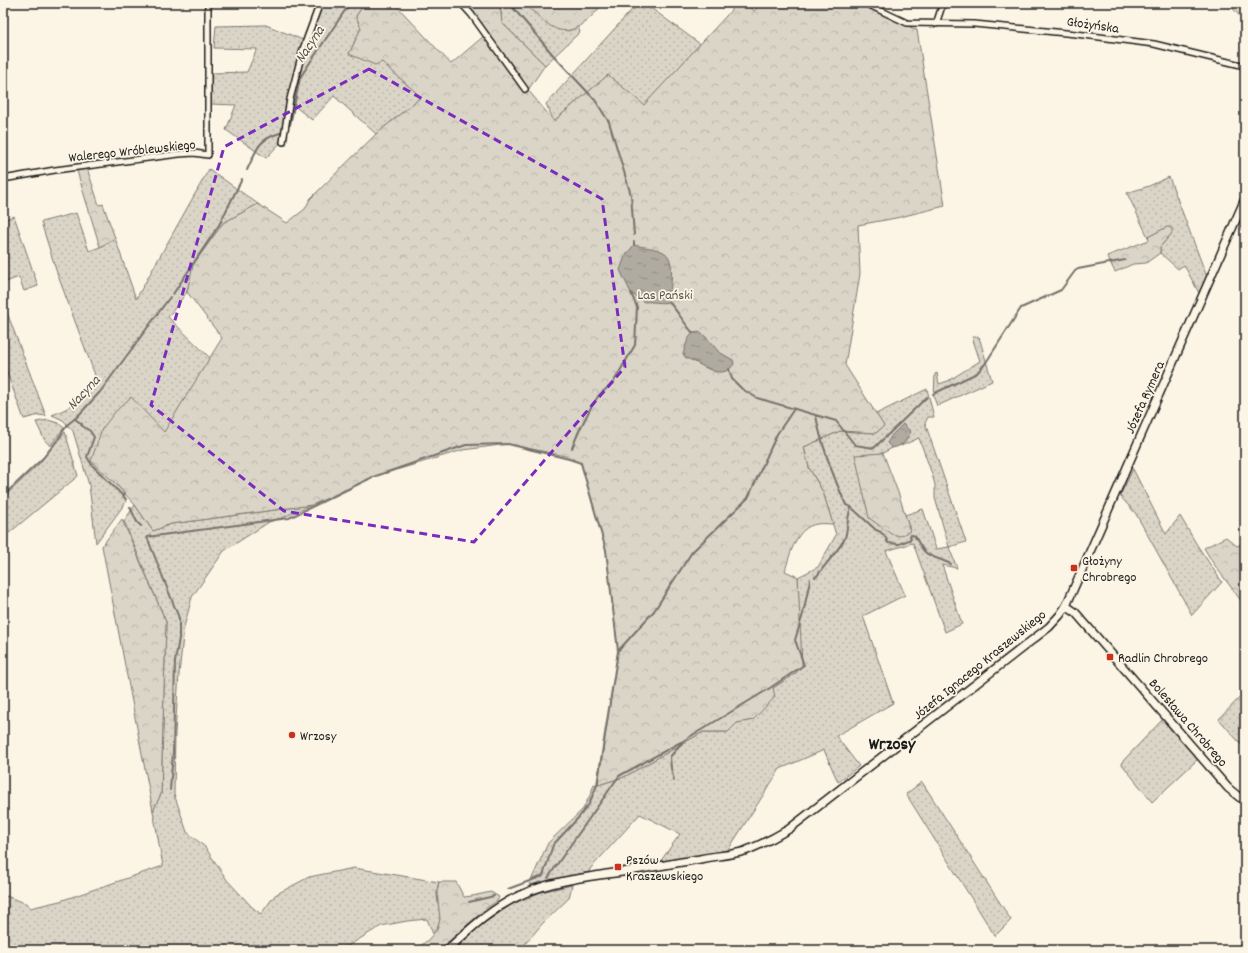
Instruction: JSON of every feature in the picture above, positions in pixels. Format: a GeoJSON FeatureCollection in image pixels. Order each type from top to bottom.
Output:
{"type":"FeatureCollection","features":[{"type":"Feature","properties":{"kind":"street","name":"Walerego Wróblewskiego"},"geometry":{"type":"LineString","coordinates":[[3,178],[179,154],[194,153],[208,155],[208,3]]}},
{"type":"Feature","properties":{"kind":"street"},"geometry":{"type":"LineString","coordinates":[[283,142],[290,99],[301,56],[320,3]]}},
{"type":"Feature","properties":{"kind":"street"},"geometry":{"type":"LineString","coordinates":[[461,3],[471,14],[525,89]]}},
{"type":"Feature","properties":{"kind":"street","name":"Głożyńska"},"geometry":{"type":"LineString","coordinates":[[865,3],[907,23],[993,25],[1076,34],[1154,44],[1245,66]]}},
{"type":"Feature","properties":{"kind":"street"},"geometry":{"type":"LineString","coordinates":[[936,24],[943,3]]}},
{"type":"Feature","properties":{"kind":"street","name":"Józefa Rymera"},"geometry":{"type":"LineString","coordinates":[[1060,615],[1066,606],[1167,379],[1245,199]]}},
{"type":"Feature","properties":{"kind":"street","name":"Bolesława Chrobrego"},"geometry":{"type":"LineString","coordinates":[[1066,606],[1075,612],[1228,788],[1245,800]]}},
{"type":"Feature","properties":{"kind":"street","name":"Józefa Ignacego Kraszewskiego"},"geometry":{"type":"LineString","coordinates":[[447,950],[478,921],[492,911],[530,891],[581,878],[632,871],[743,851],[774,838],[788,829],[1039,636],[1060,615]]}},
{"type":"Feature","properties":{"kind":"highlighted area"},"geometry":{"type":"Polygon","coordinates":[[[369,69],[602,199],[625,367],[474,542],[284,511],[151,405],[224,147],[369,69]]]}},
{"type":"Feature","properties":{"kind":"green space"},"geometry":{"type":"Polygon","coordinates":[[[323,3],[365,3],[356,16],[361,28],[349,54],[382,62],[421,97],[376,134],[334,96],[312,120],[287,100],[281,142],[266,158],[226,130],[236,105],[210,104],[212,73],[247,72],[257,49],[214,48],[216,26],[266,25],[308,42],[323,3]]]}},
{"type":"Feature","properties":{"kind":"green space","name":"Las Pański"},"geometry":{"type":"Polygon","coordinates":[[[365,3],[394,3],[451,64],[485,35],[461,3],[497,3],[500,6],[502,23],[545,65],[528,90],[554,121],[608,75],[644,105],[738,3],[745,3],[754,11],[761,3],[857,3],[917,30],[945,206],[896,218],[858,225],[860,274],[845,365],[884,426],[876,433],[840,431],[804,447],[809,468],[823,492],[833,524],[817,524],[804,530],[795,542],[785,571],[798,577],[802,666],[796,673],[773,688],[775,697],[753,720],[737,723],[728,732],[703,732],[624,777],[598,785],[618,651],[606,550],[581,464],[570,457],[508,444],[463,450],[373,477],[312,505],[171,524],[153,531],[135,505],[116,484],[91,461],[102,429],[115,412],[131,397],[164,432],[222,338],[187,292],[193,265],[223,223],[258,204],[287,223],[305,209],[310,199],[376,134],[421,97],[382,62],[375,65],[349,54],[361,28],[356,16],[365,3]]]}},
{"type":"Feature","properties":{"kind":"green space"},"geometry":{"type":"Polygon","coordinates":[[[497,3],[523,3],[534,12],[568,31],[578,27],[580,32],[545,65],[502,23],[500,6],[497,3]]]}},
{"type":"Feature","properties":{"kind":"green space"},"geometry":{"type":"Polygon","coordinates":[[[523,3],[601,3],[597,11],[585,22],[567,31],[552,27],[523,3]]]}},
{"type":"Feature","properties":{"kind":"green space"},"geometry":{"type":"Polygon","coordinates":[[[638,3],[644,3],[700,44],[644,106],[608,75],[554,121],[546,104],[638,3]]]}},
{"type":"Feature","properties":{"kind":"green space"},"geometry":{"type":"Polygon","coordinates":[[[1228,3],[1245,3],[1245,22],[1228,3]]]}},
{"type":"Feature","properties":{"kind":"green space"},"geometry":{"type":"Polygon","coordinates":[[[87,168],[99,205],[103,204],[115,238],[100,247],[77,171],[87,168]]]}},
{"type":"Feature","properties":{"kind":"green space"},"geometry":{"type":"Polygon","coordinates":[[[209,169],[258,204],[223,223],[193,265],[187,292],[168,317],[210,358],[164,433],[116,484],[123,492],[126,502],[96,543],[89,485],[73,431],[63,420],[52,415],[67,408],[78,400],[87,389],[95,375],[57,273],[41,222],[76,213],[89,251],[100,247],[115,238],[136,299],[209,169]]]}},
{"type":"Feature","properties":{"kind":"green space"},"geometry":{"type":"Polygon","coordinates":[[[1169,177],[1207,277],[1199,293],[1184,265],[1178,269],[1160,253],[1160,247],[1172,233],[1167,227],[1148,237],[1127,193],[1149,186],[1169,177]]]}},
{"type":"Feature","properties":{"kind":"green space"},"geometry":{"type":"Polygon","coordinates":[[[14,216],[38,286],[24,291],[19,277],[3,283],[3,220],[14,216]]]}},
{"type":"Feature","properties":{"kind":"green space"},"geometry":{"type":"Polygon","coordinates":[[[1167,227],[1172,228],[1172,233],[1160,247],[1160,253],[1146,263],[1133,264],[1115,272],[1107,256],[1149,240],[1148,237],[1167,227]]]}},
{"type":"Feature","properties":{"kind":"green space"},"geometry":{"type":"Polygon","coordinates":[[[3,302],[46,416],[39,415],[24,419],[3,362],[3,302]]]}},
{"type":"Feature","properties":{"kind":"green space"},"geometry":{"type":"Polygon","coordinates":[[[972,337],[979,337],[992,381],[937,406],[934,398],[935,374],[937,373],[939,384],[948,381],[980,361],[972,337]]]}},
{"type":"Feature","properties":{"kind":"green space"},"geometry":{"type":"Polygon","coordinates":[[[927,389],[934,417],[928,417],[925,423],[966,542],[949,547],[957,568],[942,565],[962,624],[945,632],[913,543],[886,551],[905,595],[863,616],[893,703],[836,736],[859,766],[838,782],[824,750],[780,769],[728,850],[660,862],[680,834],[640,814],[590,869],[589,872],[529,885],[548,843],[583,809],[594,784],[598,785],[624,777],[703,732],[728,732],[737,723],[753,720],[773,688],[796,673],[799,613],[798,577],[818,567],[836,535],[823,492],[809,468],[804,447],[840,431],[876,433],[884,426],[876,414],[927,389]],[[919,438],[901,446],[907,439],[887,443],[892,448],[883,453],[856,456],[910,531],[905,515],[923,509],[936,549],[949,547],[935,498],[935,485],[932,474],[919,438]]]}},
{"type":"Feature","properties":{"kind":"green space"},"geometry":{"type":"Polygon","coordinates":[[[48,420],[58,423],[64,428],[50,446],[44,439],[36,422],[48,420]]]}},
{"type":"Feature","properties":{"kind":"green space"},"geometry":{"type":"Polygon","coordinates":[[[65,432],[78,476],[3,538],[3,498],[38,465],[65,432]]]}},
{"type":"Feature","properties":{"kind":"green space"},"geometry":{"type":"Polygon","coordinates":[[[883,453],[899,495],[910,531],[900,536],[891,534],[869,518],[855,455],[883,453]]]}},
{"type":"Feature","properties":{"kind":"green space"},"geometry":{"type":"Polygon","coordinates":[[[1133,469],[1166,534],[1180,516],[1197,545],[1222,582],[1192,615],[1136,514],[1120,496],[1133,469]]]}},
{"type":"Feature","properties":{"kind":"green space"},"geometry":{"type":"Polygon","coordinates":[[[135,505],[153,531],[171,524],[312,505],[269,522],[224,551],[192,597],[184,627],[179,674],[175,733],[174,794],[187,832],[205,847],[227,880],[252,907],[261,914],[275,895],[309,877],[354,868],[439,882],[437,898],[440,919],[437,929],[433,934],[427,919],[381,926],[341,950],[3,950],[3,895],[28,904],[30,908],[60,901],[163,866],[153,811],[161,794],[166,622],[124,521],[135,505]]]}},
{"type":"Feature","properties":{"kind":"green space"},"geometry":{"type":"Polygon","coordinates":[[[122,519],[166,622],[161,794],[153,811],[102,546],[122,519]]]}},
{"type":"Feature","properties":{"kind":"green space"},"geometry":{"type":"Polygon","coordinates":[[[1226,537],[1237,546],[1245,543],[1245,606],[1213,563],[1204,548],[1226,537]]]}},
{"type":"Feature","properties":{"kind":"green space"},"geometry":{"type":"Polygon","coordinates":[[[1245,692],[1245,749],[1219,719],[1245,692]]]}},
{"type":"Feature","properties":{"kind":"green space"},"geometry":{"type":"Polygon","coordinates":[[[1163,719],[1166,720],[1198,757],[1197,760],[1152,802],[1121,763],[1163,719]]]}},
{"type":"Feature","properties":{"kind":"green space"},"geometry":{"type":"Polygon","coordinates":[[[922,782],[1011,920],[995,936],[906,794],[922,782]]]}},
{"type":"Feature","properties":{"kind":"green space"},"geometry":{"type":"Polygon","coordinates":[[[439,882],[456,882],[464,897],[491,892],[499,897],[497,901],[485,909],[439,950],[415,950],[428,940],[438,928],[440,919],[437,892],[439,882]]]}},
{"type":"Feature","properties":{"kind":"green space"},"geometry":{"type":"Polygon","coordinates":[[[572,885],[569,898],[542,924],[520,950],[455,950],[480,926],[511,905],[541,892],[572,885]]]}},
{"type":"Feature","properties":{"kind":"water"},"geometry":{"type":"Polygon","coordinates":[[[634,245],[658,250],[665,253],[668,257],[672,276],[669,302],[644,302],[631,293],[620,270],[625,256],[634,245]]]}},
{"type":"Feature","properties":{"kind":"water"},"geometry":{"type":"Polygon","coordinates":[[[699,332],[706,337],[719,352],[733,360],[734,364],[729,369],[723,372],[717,372],[686,358],[683,354],[688,339],[693,333],[699,332]]]}},
{"type":"Feature","properties":{"kind":"water"},"geometry":{"type":"Polygon","coordinates":[[[903,424],[911,432],[903,443],[892,448],[887,443],[892,435],[903,424]]]}},
{"type":"Feature","properties":{"kind":"waterway","name":"Nacyna"},"geometry":{"type":"LineString","coordinates":[[290,125],[300,78],[350,3]]}},
{"type":"Feature","properties":{"kind":"waterway"},"geometry":{"type":"LineString","coordinates":[[509,3],[554,56],[595,100],[609,122],[631,195],[634,235]]}},
{"type":"Feature","properties":{"kind":"waterway","name":"Nacyna"},"geometry":{"type":"LineString","coordinates":[[247,170],[256,151],[262,143],[272,136],[280,133]]}},
{"type":"Feature","properties":{"kind":"waterway","name":"Nacyna"},"geometry":{"type":"LineString","coordinates":[[173,294],[219,225],[242,179]]}},
{"type":"Feature","properties":{"kind":"waterway"},"geometry":{"type":"LineString","coordinates":[[933,394],[977,373],[985,364],[1021,308],[1061,290],[1078,269],[1125,260]]}},
{"type":"Feature","properties":{"kind":"waterway"},"geometry":{"type":"LineString","coordinates":[[572,448],[590,409],[599,395],[613,383],[635,345],[637,307],[631,293]]}},
{"type":"Feature","properties":{"kind":"waterway","name":"Nacyna"},"geometry":{"type":"LineString","coordinates":[[3,496],[43,458],[68,424],[77,417],[100,392],[170,297]]}},
{"type":"Feature","properties":{"kind":"waterway"},"geometry":{"type":"LineString","coordinates":[[669,302],[693,333]]}},
{"type":"Feature","properties":{"kind":"waterway"},"geometry":{"type":"LineString","coordinates":[[729,369],[732,379],[742,389],[757,398],[836,421],[855,445],[874,448],[927,397]]}},
{"type":"Feature","properties":{"kind":"waterway"},"geometry":{"type":"LineString","coordinates":[[618,651],[654,611],[692,552],[748,498],[777,434],[794,409]]}},
{"type":"Feature","properties":{"kind":"waterway"},"geometry":{"type":"LineString","coordinates":[[816,416],[828,461],[846,505],[851,507],[876,530],[882,533],[888,543],[899,544],[911,539],[910,536],[912,535],[915,536],[922,549],[929,555],[951,564]]}},
{"type":"Feature","properties":{"kind":"waterway"},"geometry":{"type":"LineString","coordinates":[[75,419],[90,431],[94,437],[87,457],[92,465],[126,499]]}},
{"type":"Feature","properties":{"kind":"waterway"},"geometry":{"type":"LineString","coordinates":[[170,790],[173,753],[175,662],[179,638],[179,618],[147,537],[289,518],[373,477],[466,445],[508,444],[569,459],[581,463],[606,550],[618,651],[597,785],[589,804],[553,845],[543,876],[508,889]]}},
{"type":"Feature","properties":{"kind":"waterway"},"geometry":{"type":"LineString","coordinates":[[130,507],[137,522],[141,526]]}},
{"type":"Feature","properties":{"kind":"waterway"},"geometry":{"type":"LineString","coordinates":[[815,577],[843,542],[847,530],[851,507]]}},
{"type":"Feature","properties":{"kind":"waterway"},"geometry":{"type":"LineString","coordinates":[[674,781],[670,757],[683,741],[767,690],[804,665],[795,640],[803,614],[810,580]]}},
{"type":"Feature","properties":{"kind":"waterway"},"geometry":{"type":"LineString","coordinates":[[548,878],[619,776],[681,742]]}},
{"type":"Feature","properties":{"kind":"waterway"},"geometry":{"type":"LineString","coordinates":[[469,902],[494,896]]}},
{"type":"Feature","properties":{"kind":"place","name":"Głożyny Chrobrego"},"geometry":{"type":"Point","coordinates":[1074,568]}},
{"type":"Feature","properties":{"kind":"place","name":"Radlin Chrobrego"},"geometry":{"type":"Point","coordinates":[1110,657]}},
{"type":"Feature","properties":{"kind":"place","name":"Wrzosy"},"geometry":{"type":"Point","coordinates":[292,735]}},
{"type":"Feature","properties":{"kind":"place","name":"Pszów Kraszewskiego"},"geometry":{"type":"Point","coordinates":[618,867]}},
{"type":"Feature","properties":{"kind":"district","name":"Wrzosy"},"geometry":{"type":"Point","coordinates":[892,743]}}]}
